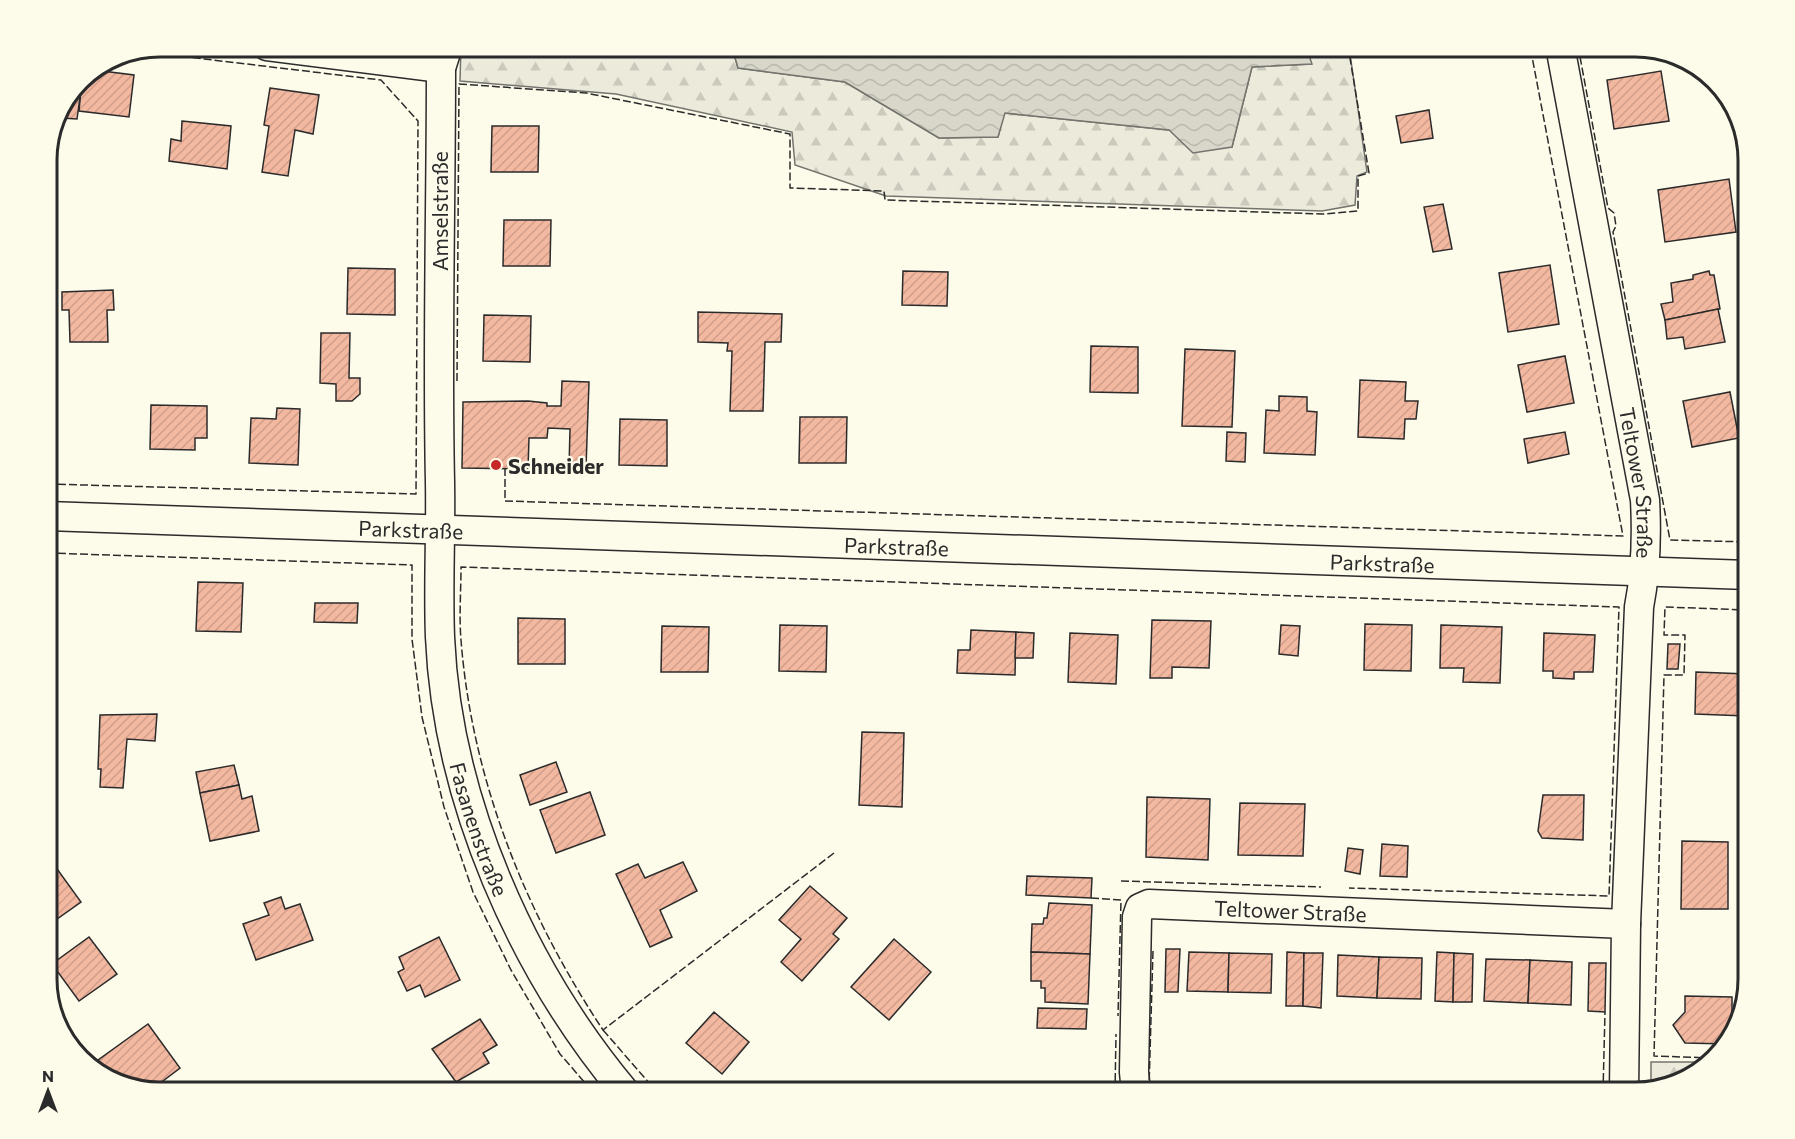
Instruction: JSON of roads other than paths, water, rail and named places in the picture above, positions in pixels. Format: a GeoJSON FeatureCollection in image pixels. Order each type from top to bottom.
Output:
{"type":"FeatureCollection","features":[{"type":"Feature","properties":{"kind":"street","name":"Amselstraße"},"geometry":{"type":"LineString","coordinates":[[440,529],[444,57]]}},
{"type":"Feature","properties":{"kind":"street","name":"Teltower Straße"},"geometry":{"type":"LineString","coordinates":[[1562,57],[1645,500],[1646,572],[1639,607],[1626,924],[1624,1082]]}},
{"type":"Feature","properties":{"kind":"street","name":"Parkstraße"},"geometry":{"type":"LineString","coordinates":[[57,516],[1738,575]]}},
{"type":"Feature","properties":{"kind":"street","name":"Fasanenstraße"},"geometry":{"type":"LineString","coordinates":[[440,529],[440,638],[444,678],[461,770],[474,819],[492,868],[534,960],[596,1058],[616,1082]]}},
{"type":"Feature","properties":{"kind":"street","name":"Teltower Straße"},"geometry":{"type":"LineString","coordinates":[[1135,1082],[1137,927],[1140,908],[1149,904],[1626,924]]}},
{"type":"Feature","properties":{"kind":"water"},"geometry":{"type":"Polygon","coordinates":[[[735,57],[1310,57],[1312,64],[1252,67],[1232,147],[1193,153],[1169,130],[1005,113],[998,137],[939,138],[845,82],[738,68],[735,57]]]}},
{"type":"Feature","properties":{"kind":"place","name":"Schneider"},"geometry":{"type":"Point","coordinates":[496,465]}}]}
